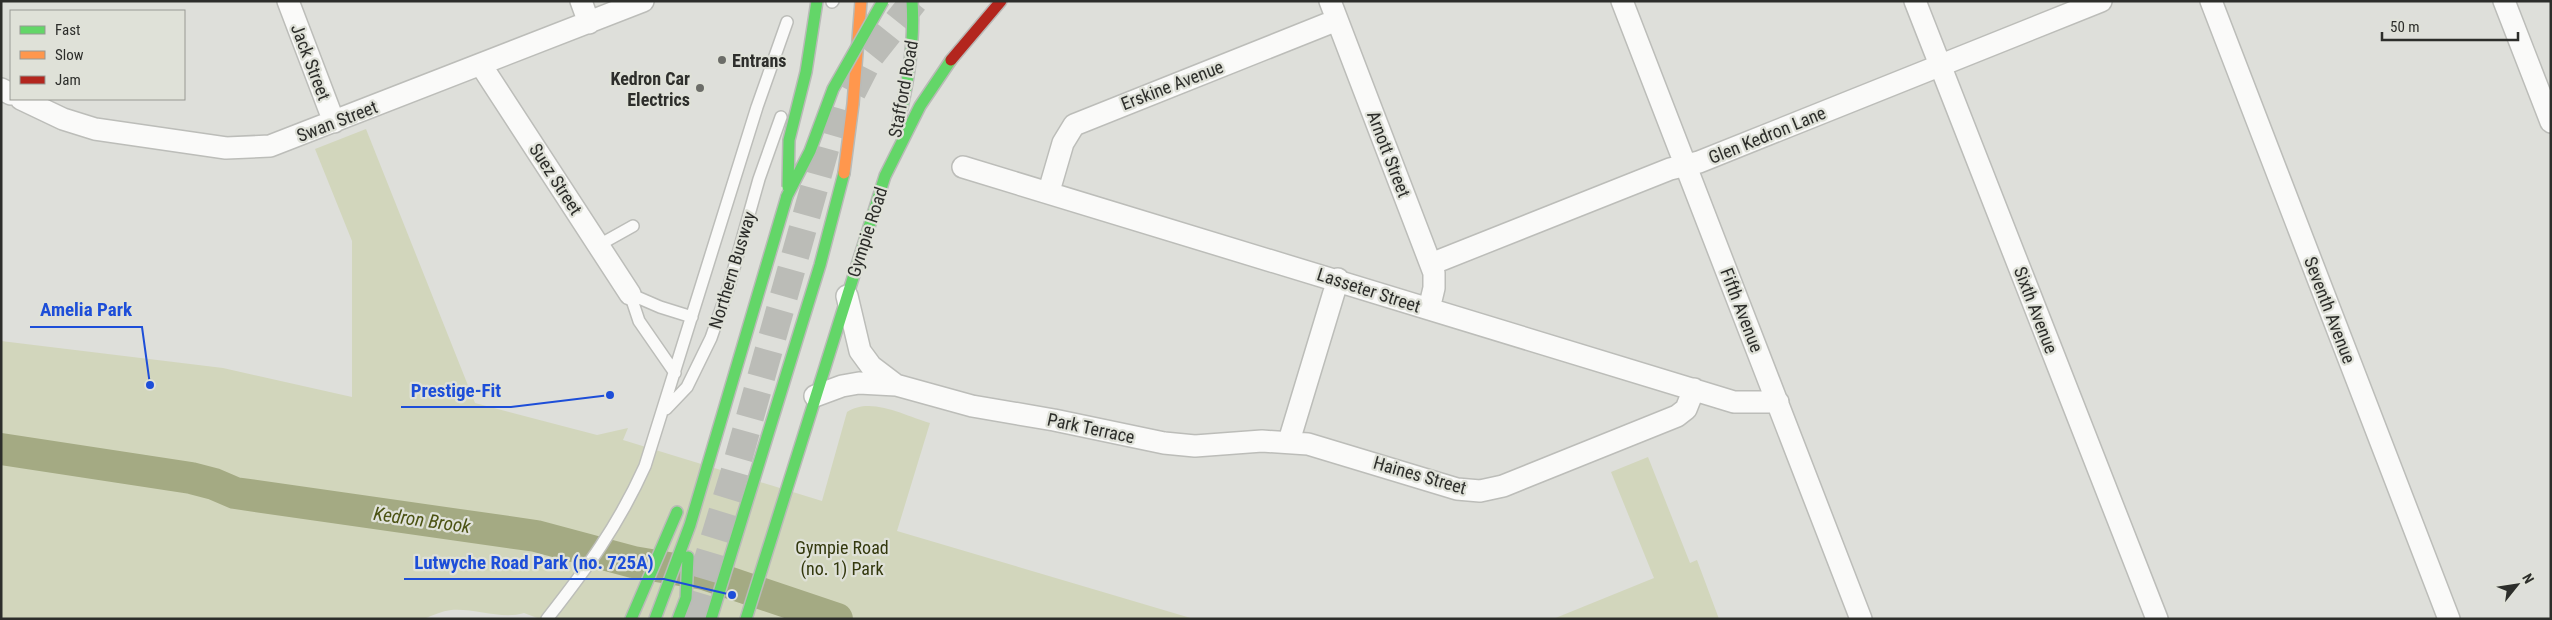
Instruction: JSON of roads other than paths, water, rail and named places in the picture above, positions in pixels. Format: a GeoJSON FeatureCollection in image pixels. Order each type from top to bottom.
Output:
{"type":"FeatureCollection","features":[{"type":"Feature","properties":{"kind":"highway"},"geometry":{"type":"LineString","coordinates":[[787,196],[789,140],[806,72],[817,1]]}},
{"type":"Feature","properties":{"kind":"highway","name":"Gympie Road"},"geometry":{"type":"LineString","coordinates":[[711,619],[820,265],[844,172],[850,138],[861,1]]}},
{"type":"Feature","properties":{"kind":"highway"},"geometry":{"type":"LineString","coordinates":[[655,619],[690,525],[787,196],[810,151],[833,89],[883,1]]}},
{"type":"Feature","properties":{"kind":"highway","name":"Stafford Road"},"geometry":{"type":"LineString","coordinates":[[885,176],[910,70],[914,39],[912,1]]}},
{"type":"Feature","properties":{"kind":"highway","name":"Gympie Road"},"geometry":{"type":"LineString","coordinates":[[746,619],[885,176],[920,106],[952,59],[1001,1]]}},
{"type":"Feature","properties":{"kind":"highway"},"geometry":{"type":"LineString","coordinates":[[820,265],[823,205]]}},
{"type":"Feature","properties":{"kind":"highway"},"geometry":{"type":"LineString","coordinates":[[631,619],[684,499],[714,443]]}},
{"type":"Feature","properties":{"kind":"highway"},"geometry":{"type":"LineString","coordinates":[[678,619],[686,598],[690,525]]}},
{"type":"Feature","properties":{"kind":"street","name":"Jack Street"},"geometry":{"type":"LineString","coordinates":[[288,1],[334,122]]}},
{"type":"Feature","properties":{"kind":"street"},"geometry":{"type":"LineString","coordinates":[[581,1],[589,22]]}},
{"type":"Feature","properties":{"kind":"street","name":"Swan Street"},"geometry":{"type":"LineString","coordinates":[[24,100],[63,119],[95,129],[226,148],[270,146],[643,1]]}},
{"type":"Feature","properties":{"kind":"street","name":"Fifth Avenue"},"geometry":{"type":"LineString","coordinates":[[1622,1],[1861,619]]}},
{"type":"Feature","properties":{"kind":"street","name":"Sixth Avenue"},"geometry":{"type":"LineString","coordinates":[[1915,1],[2157,619]]}},
{"type":"Feature","properties":{"kind":"street","name":"Glen Kedron Lane"},"geometry":{"type":"LineString","coordinates":[[1431,264],[1686,164],[1700,162],[2101,1]]}},
{"type":"Feature","properties":{"kind":"street","name":"Seventh Avenue"},"geometry":{"type":"LineString","coordinates":[[2211,1],[2449,619]]}},
{"type":"Feature","properties":{"kind":"street"},"geometry":{"type":"LineString","coordinates":[[2504,1],[2551,122]]}},
{"type":"Feature","properties":{"kind":"street","name":"Erskine Avenue"},"geometry":{"type":"LineString","coordinates":[[1049,191],[1063,143],[1074,125],[1333,11]]}},
{"type":"Feature","properties":{"kind":"street","name":"Arnott Street"},"geometry":{"type":"LineString","coordinates":[[1333,11],[1431,264],[1435,280],[1429,308]]}},
{"type":"Feature","properties":{"kind":"street","name":"Suez Street"},"geometry":{"type":"LineString","coordinates":[[481,64],[630,294]]}},
{"type":"Feature","properties":{"kind":"street","name":"Lasseter Street"},"geometry":{"type":"LineString","coordinates":[[963,167],[1049,191],[1338,279],[1734,402],[1778,402]]}},
{"type":"Feature","properties":{"kind":"street"},"geometry":{"type":"LineString","coordinates":[[1289,441],[1338,279]]}},
{"type":"Feature","properties":{"kind":"street","name":"Park Terrace"},"geometry":{"type":"LineString","coordinates":[[847,296],[860,351],[871,366],[896,384]]}},
{"type":"Feature","properties":{"kind":"street","name":"Park Terrace"},"geometry":{"type":"LineString","coordinates":[[815,396],[842,386],[859,383],[896,384],[972,406],[1054,420],[1164,443],[1195,446],[1289,441]]}},
{"type":"Feature","properties":{"kind":"street","name":"Haines Street"},"geometry":{"type":"LineString","coordinates":[[1289,441],[1331,449],[1457,489],[1492,489],[1677,416],[1686,409],[1694,389]]}},
{"type":"Feature","properties":{"kind":"lane","name":"Northern Busway"},"geometry":{"type":"LineString","coordinates":[[547,619],[593,560],[613,530],[652,448],[757,107],[788,22]]}},
{"type":"Feature","properties":{"kind":"lane","name":"Northern Busway"},"geometry":{"type":"LineString","coordinates":[[663,412],[687,387],[714,330],[729,286],[759,179],[781,117]]}},
{"type":"Feature","properties":{"kind":"lane"},"geometry":{"type":"LineString","coordinates":[[599,246],[632,226]]}},
{"type":"Feature","properties":{"kind":"lane","name":"Northern Busway"},"geometry":{"type":"LineString","coordinates":[[630,294],[660,307],[692,316]]}},
{"type":"Feature","properties":{"kind":"lane"},"geometry":{"type":"LineString","coordinates":[[630,294],[639,321],[675,373]]}},
{"type":"Feature","properties":{"kind":"waterway","name":"Kedron Brook"},"geometry":{"type":"LineString","coordinates":[[1,449],[191,478],[214,484],[235,493],[536,536],[633,562],[704,574],[837,619]]}},
{"type":"Feature","properties":{"kind":"tunnel"},"geometry":{"type":"LineString","coordinates":[[852,92],[871,55],[914,1]]}},
{"type":"Feature","properties":{"kind":"tunnel"},"geometry":{"type":"LineString","coordinates":[[690,619],[734,474],[838,103]]}},
{"type":"Feature","properties":{"kind":"place","name":"Entrans"},"geometry":{"type":"Point","coordinates":[722,60]}},
{"type":"Feature","properties":{"kind":"place","name":"Kedron Car Electrics"},"geometry":{"type":"Point","coordinates":[700,88]}},
{"type":"Feature","properties":{"kind":"place","name":"Amelia Park"},"geometry":{"type":"Point","coordinates":[150,385]}},
{"type":"Feature","properties":{"kind":"place","name":"Prestige-Fit"},"geometry":{"type":"Point","coordinates":[610,395]}},
{"type":"Feature","properties":{"kind":"place","name":"Lutwyche Road Park (no. 725A)"},"geometry":{"type":"Point","coordinates":[732,595]}},
{"type":"Feature","properties":{"kind":"park label","name":"Gympie Road (no. 1) Park"},"geometry":{"type":"Point","coordinates":[842,557]}}]}
